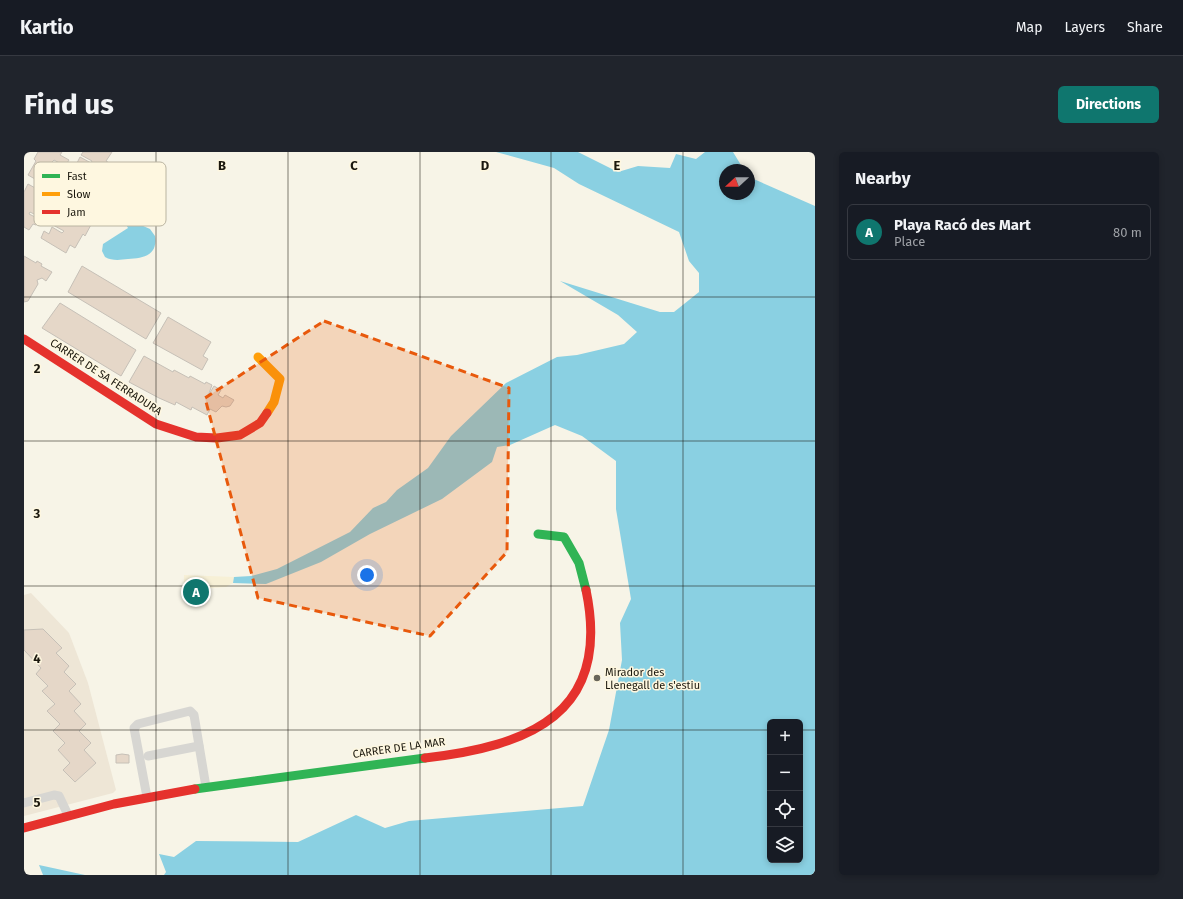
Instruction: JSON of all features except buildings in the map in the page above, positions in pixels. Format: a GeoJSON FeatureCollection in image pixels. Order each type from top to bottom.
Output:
{"type":"FeatureCollection","features":[{"type":"Feature","properties":{"kind":"street","name":"CARRER DE SA FERRADURA"},"geometry":{"type":"LineString","coordinates":[[24,339],[156,424],[196,437],[217,438],[240,435],[260,423],[274,402],[280,379],[258,357]]}},
{"type":"Feature","properties":{"kind":"street","name":"CARRER DE LA MAR"},"geometry":{"type":"LineString","coordinates":[[24,828],[68,815],[147,797],[206,787],[491,747],[536,728],[561,711],[578,690],[587,670],[593,633],[587,591],[578,562],[564,537],[538,534]]}},
{"type":"Feature","properties":{"kind":"lane"},"geometry":{"type":"LineString","coordinates":[[147,797],[134,728],[138,724],[190,711],[194,714],[206,787]]}},
{"type":"Feature","properties":{"kind":"lane"},"geometry":{"type":"LineString","coordinates":[[148,756],[199,746]]}},
{"type":"Feature","properties":{"kind":"lane"},"geometry":{"type":"LineString","coordinates":[[24,803],[54,795],[59,796],[68,815]]}},
{"type":"Feature","properties":{"kind":"highlighted area"},"geometry":{"type":"Polygon","coordinates":[[[324,321],[509,388],[507,552],[430,636],[258,598],[205,398],[324,321]]]}},
{"type":"Feature","properties":{"kind":"shaded area"},"geometry":{"type":"Polygon","coordinates":[[[31,593],[69,633],[88,683],[116,790],[113,793],[24,816],[24,595],[31,593]]]}},
{"type":"Feature","properties":{"kind":"sand"},"geometry":{"type":"Polygon","coordinates":[[[184,575],[234,577],[233,583],[226,587],[211,588],[205,596],[184,601],[184,575]]]}},
{"type":"Feature","properties":{"kind":"water"},"geometry":{"type":"Polygon","coordinates":[[[496,152],[578,152],[618,172],[638,166],[670,168],[676,154],[696,159],[705,152],[733,152],[740,164],[719,164],[719,200],[755,200],[755,180],[815,206],[815,875],[164,875],[166,872],[159,854],[174,857],[196,841],[298,842],[356,815],[385,828],[409,821],[583,806],[609,730],[622,660],[620,623],[631,599],[616,509],[616,461],[582,436],[555,425],[510,445],[497,447],[492,462],[442,499],[370,534],[321,562],[266,584],[233,583],[234,577],[251,576],[277,569],[350,532],[373,508],[386,502],[397,490],[428,468],[451,436],[506,383],[557,357],[577,355],[624,344],[637,332],[618,315],[560,281],[660,312],[674,312],[699,292],[699,273],[689,261],[679,232],[579,184],[554,168],[496,152]]]}},
{"type":"Feature","properties":{"kind":"water"},"geometry":{"type":"Polygon","coordinates":[[[127,226],[143,226],[150,229],[155,236],[155,243],[152,252],[144,257],[122,260],[105,257],[102,251],[103,244],[128,228],[127,226]]]}},
{"type":"Feature","properties":{"kind":"water"},"geometry":{"type":"Polygon","coordinates":[[[39,865],[85,875],[43,875],[39,865]]]}},
{"type":"Feature","properties":{"kind":"traffic: fast"},"geometry":{"type":"LineString","coordinates":[[538,534],[564,537],[579,563],[586,590]]}},
{"type":"Feature","properties":{"kind":"traffic: fast"},"geometry":{"type":"LineString","coordinates":[[195,789],[425,758]]}},
{"type":"Feature","properties":{"kind":"traffic: slow"},"geometry":{"type":"LineString","coordinates":[[258,357],[280,379],[274,402],[267,413]]}},
{"type":"Feature","properties":{"kind":"traffic: jam"},"geometry":{"type":"LineString","coordinates":[[24,339],[156,424],[196,437],[217,438],[240,435],[260,423],[267,413]]}},
{"type":"Feature","properties":{"kind":"traffic: jam"},"geometry":{"type":"LineString","coordinates":[[425,758],[463,752],[498,744],[528,732],[554,716],[574,694],[586,667],[591,632],[586,590]]}},
{"type":"Feature","properties":{"kind":"traffic: jam"},"geometry":{"type":"LineString","coordinates":[[24,828],[114,804],[195,789]]}},
{"type":"Feature","properties":{"kind":"place","name":"Playa Racó des Mart"},"geometry":{"type":"Point","coordinates":[196,592]}},
{"type":"Feature","properties":{"kind":"place","name":"Mirador des Llenegall de s'estiu"},"geometry":{"type":"Point","coordinates":[597,678]}}]}
